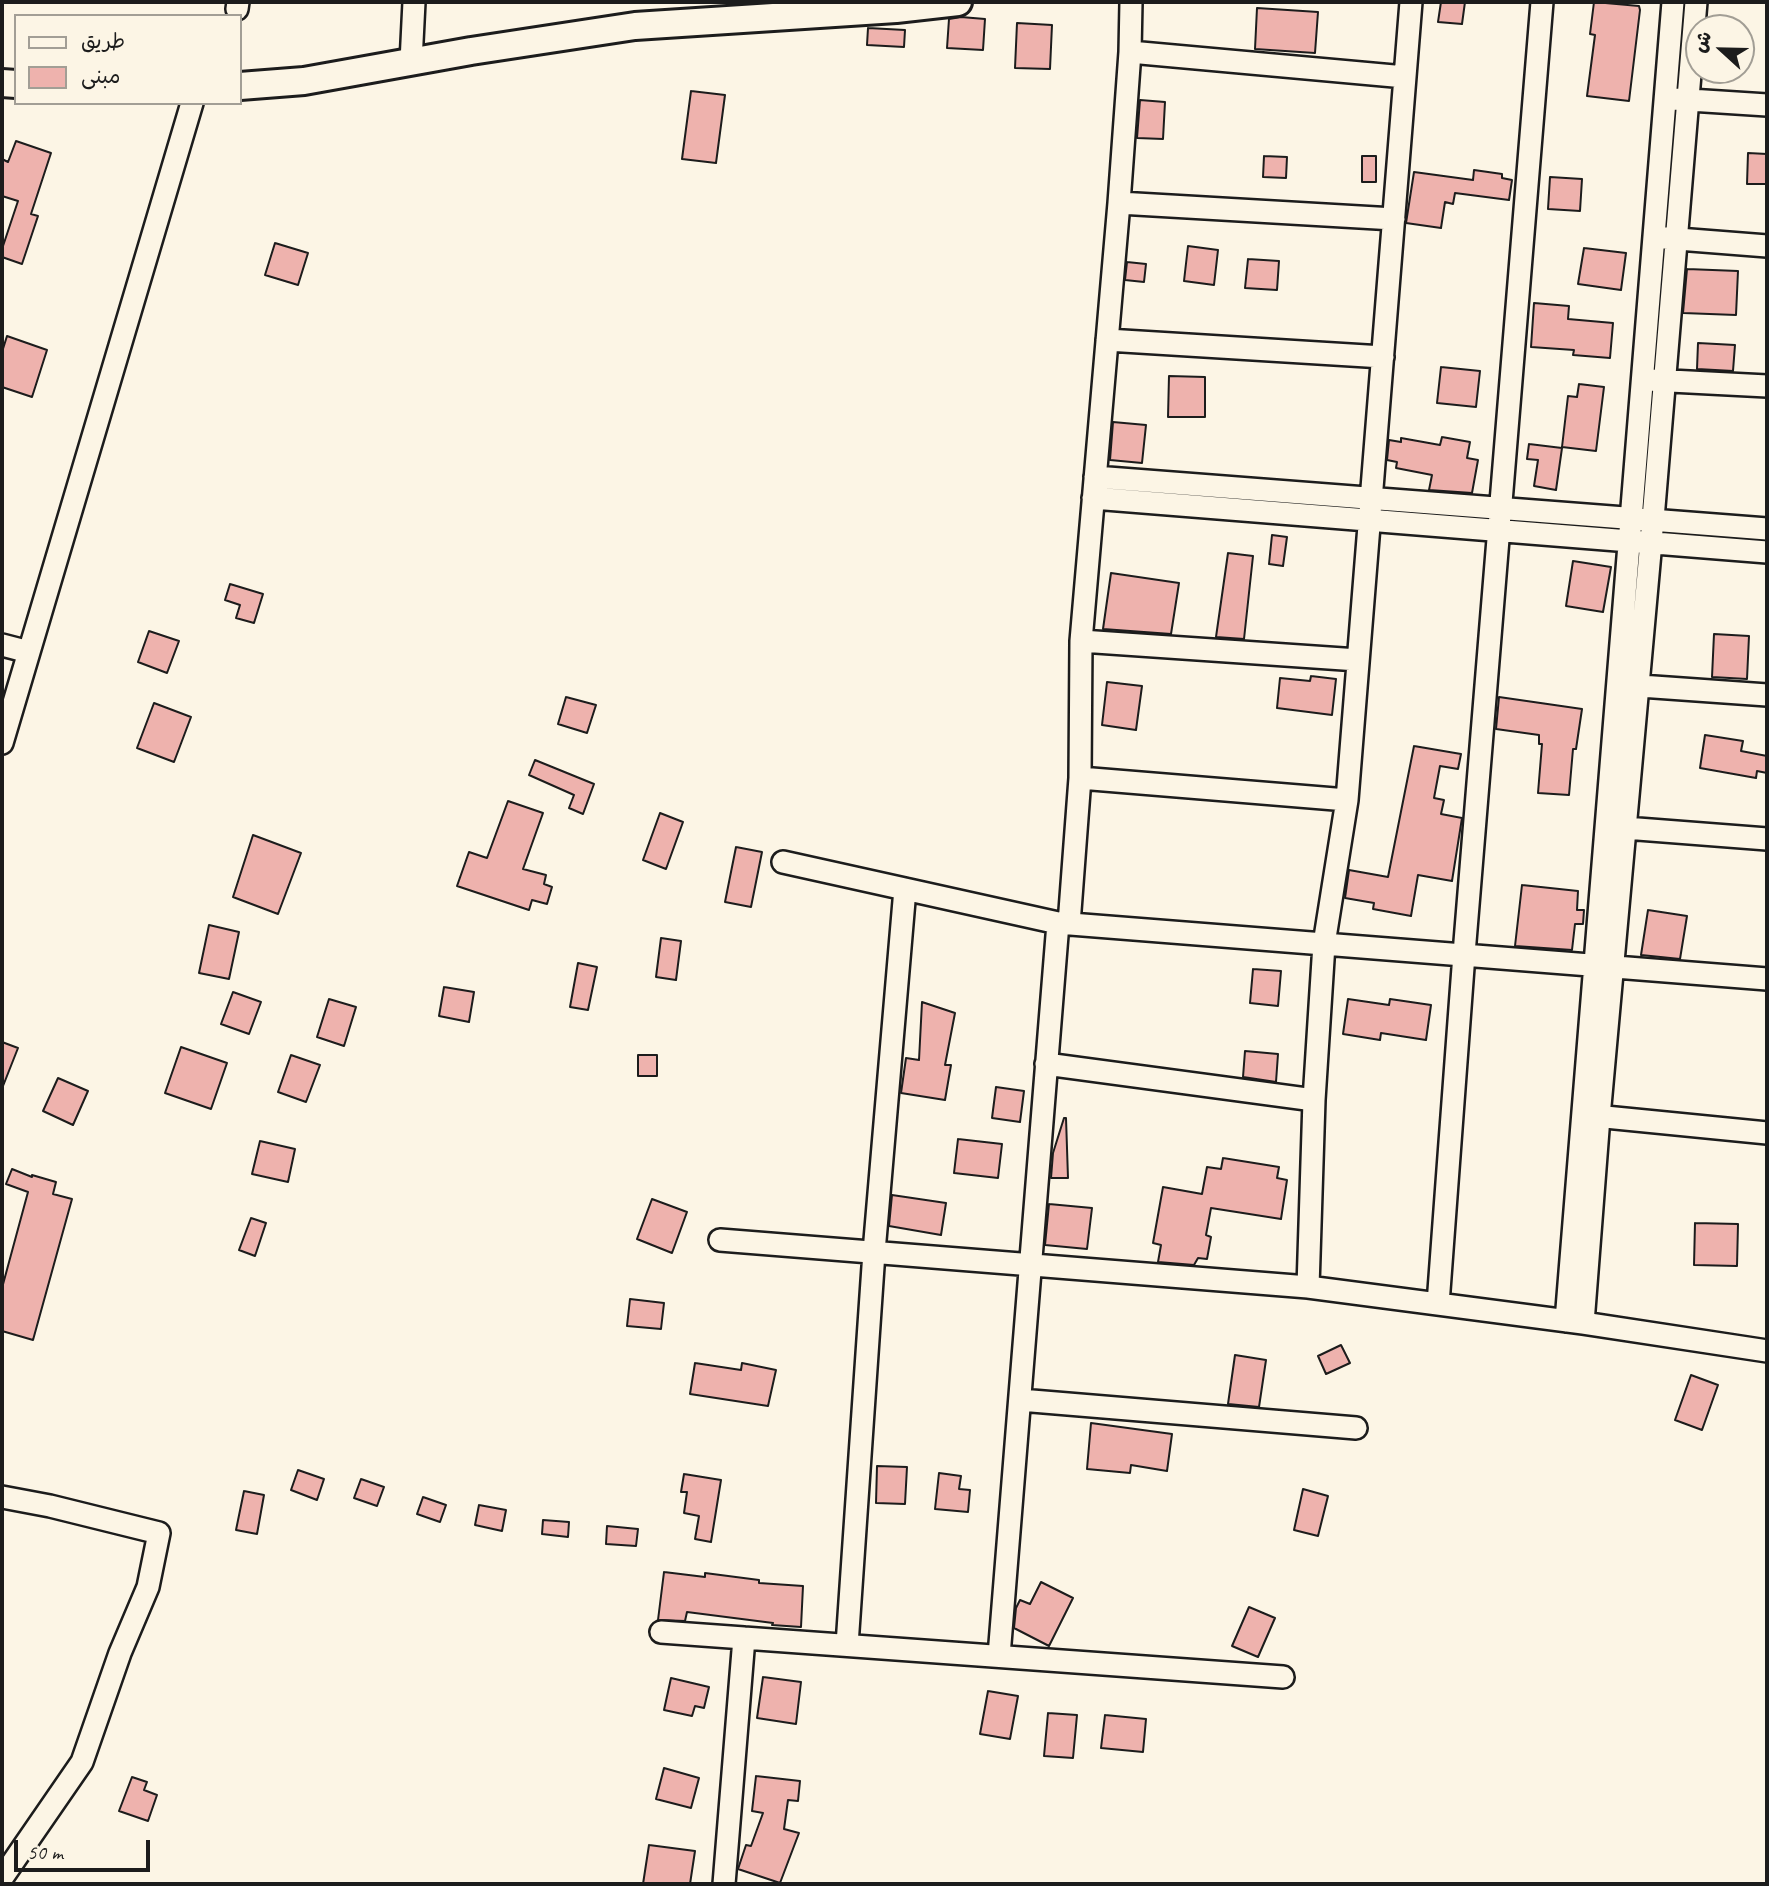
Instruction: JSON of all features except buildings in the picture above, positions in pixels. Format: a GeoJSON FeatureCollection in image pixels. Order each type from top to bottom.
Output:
{"type":"FeatureCollection","features":[{"type":"Feature","properties":{"kind":"street"},"geometry":{"type":"LineString","coordinates":[[411,62],[414,2]]}},
{"type":"Feature","properties":{"kind":"street"},"geometry":{"type":"LineString","coordinates":[[242,86],[304,81],[635,26],[895,9],[958,2]]}},
{"type":"Feature","properties":{"kind":"street"},"geometry":{"type":"LineString","coordinates":[[999,1656],[1046,1064],[1080,778],[1082,641],[1119,203],[1131,2]]}},
{"type":"Feature","properties":{"kind":"street"},"geometry":{"type":"LineString","coordinates":[[1308,1287],[1314,1100],[1324,944],[1347,800],[1411,2]]}},
{"type":"Feature","properties":{"kind":"street"},"geometry":{"type":"LineString","coordinates":[[1438,1304],[1542,2]]}},
{"type":"Feature","properties":{"kind":"street"},"geometry":{"type":"LineString","coordinates":[[1628,685],[1629,542],[1673,2]]}},
{"type":"Feature","properties":{"kind":"street"},"geometry":{"type":"LineString","coordinates":[[1574,1322],[1628,685],[1651,542],[1696,2]]}},
{"type":"Feature","properties":{"kind":"street"},"geometry":{"type":"LineString","coordinates":[[1130,52],[1405,77]]}},
{"type":"Feature","properties":{"kind":"street"},"geometry":{"type":"LineString","coordinates":[[1665,99],[1767,105]]}},
{"type":"Feature","properties":{"kind":"street"},"geometry":{"type":"LineString","coordinates":[[2,743],[190,105]]}},
{"type":"Feature","properties":{"kind":"street"},"geometry":{"type":"LineString","coordinates":[[1119,203],[1394,219]]}},
{"type":"Feature","properties":{"kind":"street"},"geometry":{"type":"LineString","coordinates":[[1654,237],[1767,246]]}},
{"type":"Feature","properties":{"kind":"street"},"geometry":{"type":"LineString","coordinates":[[1107,340],[1383,357]]}},
{"type":"Feature","properties":{"kind":"street"},"geometry":{"type":"LineString","coordinates":[[1642,380],[1665,379],[1767,386]]}},
{"type":"Feature","properties":{"kind":"street"},"geometry":{"type":"LineString","coordinates":[[1095,477],[1767,529]]}},
{"type":"Feature","properties":{"kind":"street"},"geometry":{"type":"LineString","coordinates":[[1093,498],[1767,552]]}},
{"type":"Feature","properties":{"kind":"street"},"geometry":{"type":"LineString","coordinates":[[1082,641],[1358,660]]}},
{"type":"Feature","properties":{"kind":"street"},"geometry":{"type":"LineString","coordinates":[[2,645],[29,652]]}},
{"type":"Feature","properties":{"kind":"street"},"geometry":{"type":"LineString","coordinates":[[1628,685],[1767,695]]}},
{"type":"Feature","properties":{"kind":"street"},"geometry":{"type":"LineString","coordinates":[[1080,778],[1347,800]]}},
{"type":"Feature","properties":{"kind":"street"},"geometry":{"type":"LineString","coordinates":[[1616,827],[1767,839]]}},
{"type":"Feature","properties":{"kind":"street"},"geometry":{"type":"LineString","coordinates":[[783,862],[1063,924],[1767,979]]}},
{"type":"Feature","properties":{"kind":"street"},"geometry":{"type":"LineString","coordinates":[[847,1645],[874,1252],[905,889]]}},
{"type":"Feature","properties":{"kind":"street"},"geometry":{"type":"LineString","coordinates":[[1046,1064],[1314,1100]]}},
{"type":"Feature","properties":{"kind":"street"},"geometry":{"type":"LineString","coordinates":[[1591,1116],[1767,1133]]}},
{"type":"Feature","properties":{"kind":"street"},"geometry":{"type":"LineString","coordinates":[[720,1240],[1308,1287],[1767,1351]]}},
{"type":"Feature","properties":{"kind":"street"},"geometry":{"type":"LineString","coordinates":[[1020,1400],[1356,1428]]}},
{"type":"Feature","properties":{"kind":"street"},"geometry":{"type":"LineString","coordinates":[[2,1497],[159,1533],[148,1587],[120,1653],[82,1762],[2,1878]]}},
{"type":"Feature","properties":{"kind":"street"},"geometry":{"type":"LineString","coordinates":[[661,1632],[1283,1677]]}},
{"type":"Feature","properties":{"kind":"street"},"geometry":{"type":"LineString","coordinates":[[724,1884],[744,1638]]}}]}
